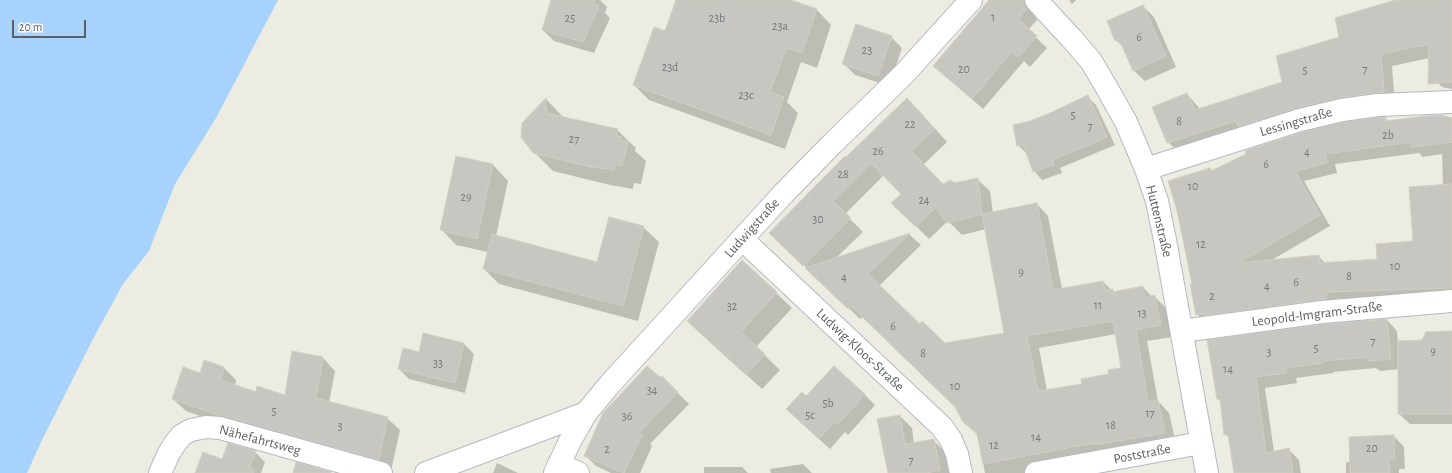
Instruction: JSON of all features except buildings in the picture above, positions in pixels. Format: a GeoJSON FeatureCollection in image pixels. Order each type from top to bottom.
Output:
{"type":"FeatureCollection","features":[{"type":"Feature","properties":{"kind":"street","name":"Ludwigstraße"},"geometry":{"type":"LineString","coordinates":[[557,468],[586,413],[610,384],[742,239],[832,144],[904,74],[971,0]]}},
{"type":"Feature","properties":{"kind":"street","name":"Huttenstraße"},"geometry":{"type":"LineString","coordinates":[[1036,0],[1091,61],[1126,122],[1146,169],[1160,214],[1207,473]]}},
{"type":"Feature","properties":{"kind":"street","name":"Lessingstraße"},"geometry":{"type":"LineString","coordinates":[[1146,169],[1300,120],[1342,110],[1378,105],[1452,102]]}},
{"type":"Feature","properties":{"kind":"street","name":"Ludwig-Kloos-Straße"},"geometry":{"type":"LineString","coordinates":[[742,239],[942,427],[951,440],[957,454],[961,473]]}},
{"type":"Feature","properties":{"kind":"street","name":"Leopold-Imgram-Straße"},"geometry":{"type":"LineString","coordinates":[[1182,331],[1322,312],[1452,301]]}},
{"type":"Feature","properties":{"kind":"street"},"geometry":{"type":"LineString","coordinates":[[426,473],[586,413]]}},
{"type":"Feature","properties":{"kind":"street","name":"Nähefahrtsweg"},"geometry":{"type":"LineString","coordinates":[[160,473],[169,453],[182,435],[191,430],[206,427],[220,428],[381,473]]}},
{"type":"Feature","properties":{"kind":"street","name":"Poststraße"},"geometry":{"type":"LineString","coordinates":[[1036,473],[1201,443]]}},
{"type":"Feature","properties":{"kind":"street"},"geometry":{"type":"LineString","coordinates":[[557,468],[578,473]]}},
{"type":"Feature","properties":{"kind":"water"},"geometry":{"type":"Polygon","coordinates":[[[0,0],[278,0],[216,118],[175,184],[149,251],[123,284],[94,337],[27,473],[0,473],[0,0]]]}}]}
